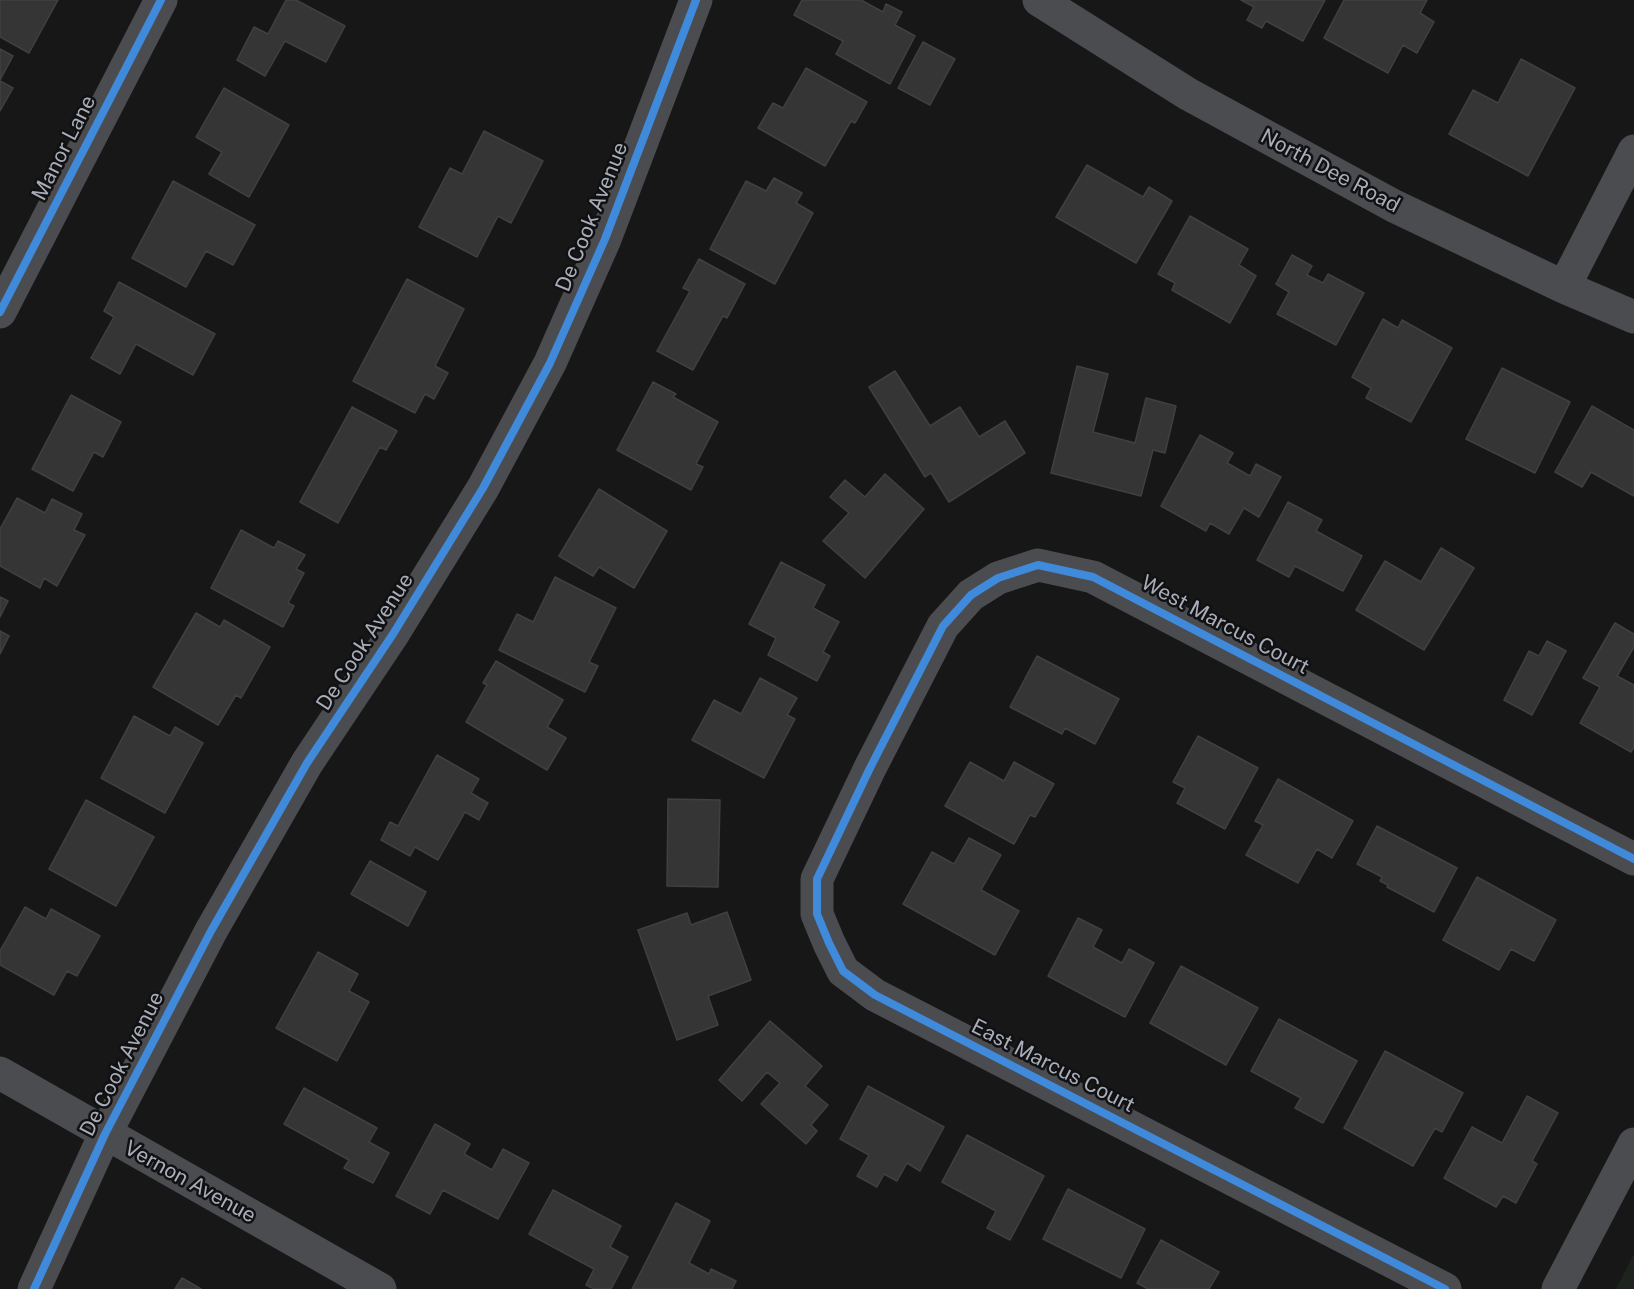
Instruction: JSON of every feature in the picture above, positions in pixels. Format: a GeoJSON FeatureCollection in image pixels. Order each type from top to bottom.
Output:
{"type":"FeatureCollection","features":[{"type":"Feature","properties":{"kind":"street","name":"Manor Lane"},"geometry":{"type":"LineString","coordinates":[[0,312],[161,0]]}},
{"type":"Feature","properties":{"kind":"street","name":"De Cook Avenue"},"geometry":{"type":"LineString","coordinates":[[34,1289],[105,1134],[211,931],[308,763],[393,634],[483,488],[550,363],[605,239],[696,0]]}},
{"type":"Feature","properties":{"kind":"street","name":"North Dee Road"},"geometry":{"type":"LineString","coordinates":[[1038,0],[1188,94],[1394,207],[1634,318]]}},
{"type":"Feature","properties":{"kind":"street"},"geometry":{"type":"LineString","coordinates":[[1564,287],[1634,150]]}},
{"type":"Feature","properties":{"kind":"street","name":"West Marcus Court"},"geometry":{"type":"LineString","coordinates":[[870,768],[943,626],[971,595],[998,578],[1038,565],[1093,577],[1634,859]]}},
{"type":"Feature","properties":{"kind":"street","name":"East Marcus Court"},"geometry":{"type":"LineString","coordinates":[[870,768],[817,879],[817,914],[843,970],[875,995],[1445,1289]]}},
{"type":"Feature","properties":{"kind":"street","name":"Vernon Avenue"},"geometry":{"type":"LineString","coordinates":[[0,1073],[380,1289]]}},
{"type":"Feature","properties":{"kind":"street"},"geometry":{"type":"LineString","coordinates":[[1558,1289],[1634,1144]]}},
{"type":"Feature","properties":{"kind":"shaded area"},"geometry":{"type":"Polygon","coordinates":[[[1634,1254],[1634,1289],[1616,1289],[1634,1254]]]}},
{"type":"Feature","properties":{"kind":"building"},"geometry":{"type":"Polygon","coordinates":[[[0,0],[58,0],[29,53],[0,37],[0,0]]]}},
{"type":"Feature","properties":{"kind":"building"},"geometry":{"type":"Polygon","coordinates":[[[286,0],[296,0],[345,26],[326,62],[285,41],[265,76],[237,60],[254,27],[268,34],[286,0]]]}},
{"type":"Feature","properties":{"kind":"building"},"geometry":{"type":"Polygon","coordinates":[[[802,0],[861,0],[883,12],[886,4],[902,12],[895,25],[915,36],[890,84],[836,54],[843,41],[794,15],[802,0]]]}},
{"type":"Feature","properties":{"kind":"building"},"geometry":{"type":"Polygon","coordinates":[[[1241,0],[1325,0],[1303,41],[1266,21],[1262,28],[1247,20],[1254,7],[1241,0]]]}},
{"type":"Feature","properties":{"kind":"building"},"geometry":{"type":"Polygon","coordinates":[[[1344,0],[1427,0],[1420,13],[1434,22],[1417,53],[1403,45],[1388,73],[1324,38],[1344,0]]]}},
{"type":"Feature","properties":{"kind":"building"},"geometry":{"type":"Polygon","coordinates":[[[923,42],[955,59],[930,105],[898,88],[923,42]]]}},
{"type":"Feature","properties":{"kind":"building"},"geometry":{"type":"Polygon","coordinates":[[[0,49],[13,56],[0,80],[0,49]]]}},
{"type":"Feature","properties":{"kind":"building"},"geometry":{"type":"Polygon","coordinates":[[[1521,59],[1575,88],[1528,176],[1449,134],[1473,90],[1498,103],[1521,59]]]}},
{"type":"Feature","properties":{"kind":"building"},"geometry":{"type":"Polygon","coordinates":[[[806,68],[867,102],[855,123],[851,121],[825,166],[758,128],[773,103],[783,108],[806,68]]]}},
{"type":"Feature","properties":{"kind":"building"},"geometry":{"type":"Polygon","coordinates":[[[0,81],[13,88],[0,111],[0,81]]]}},
{"type":"Feature","properties":{"kind":"building"},"geometry":{"type":"Polygon","coordinates":[[[224,88],[289,125],[249,197],[209,174],[222,152],[196,137],[224,88]]]}},
{"type":"Feature","properties":{"kind":"building"},"geometry":{"type":"Polygon","coordinates":[[[484,131],[543,161],[511,223],[498,216],[477,257],[419,227],[450,168],[462,174],[484,131]]]}},
{"type":"Feature","properties":{"kind":"building"},"geometry":{"type":"Polygon","coordinates":[[[1087,165],[1143,197],[1149,187],[1172,201],[1136,263],[1056,217],[1087,165]]]}},
{"type":"Feature","properties":{"kind":"building"},"geometry":{"type":"Polygon","coordinates":[[[774,178],[802,193],[796,203],[813,213],[775,284],[710,249],[746,181],[766,191],[774,178]]]}},
{"type":"Feature","properties":{"kind":"building"},"geometry":{"type":"Polygon","coordinates":[[[173,181],[255,225],[233,265],[206,251],[186,287],[132,258],[173,181]]]}},
{"type":"Feature","properties":{"kind":"building"},"geometry":{"type":"Polygon","coordinates":[[[1190,216],[1248,249],[1239,265],[1256,276],[1230,323],[1172,290],[1175,283],[1158,274],[1190,216]]]}},
{"type":"Feature","properties":{"kind":"building"},"geometry":{"type":"Polygon","coordinates":[[[1292,255],[1312,266],[1307,275],[1323,283],[1328,274],[1364,293],[1336,345],[1277,314],[1289,292],[1276,284],[1292,255]]]}},
{"type":"Feature","properties":{"kind":"building"},"geometry":{"type":"Polygon","coordinates":[[[699,259],[745,284],[727,318],[723,316],[693,370],[657,351],[690,291],[683,288],[699,259]]]}},
{"type":"Feature","properties":{"kind":"building"},"geometry":{"type":"Polygon","coordinates":[[[407,279],[464,309],[435,366],[448,373],[434,399],[425,394],[415,413],[353,381],[407,279]]]}},
{"type":"Feature","properties":{"kind":"building"},"geometry":{"type":"Polygon","coordinates":[[[119,282],[215,334],[193,375],[136,344],[120,374],[91,358],[114,317],[104,311],[119,282]]]}},
{"type":"Feature","properties":{"kind":"building"},"geometry":{"type":"Polygon","coordinates":[[[1383,319],[1398,328],[1402,320],[1452,348],[1411,422],[1366,398],[1371,388],[1352,377],[1383,319]]]}},
{"type":"Feature","properties":{"kind":"building"},"geometry":{"type":"Polygon","coordinates":[[[1077,366],[1108,374],[1093,432],[1135,443],[1146,398],[1176,406],[1165,453],[1153,450],[1141,496],[1051,473],[1077,366]]]}},
{"type":"Feature","properties":{"kind":"building"},"geometry":{"type":"Polygon","coordinates":[[[1502,368],[1570,402],[1535,473],[1466,439],[1502,368]]]}},
{"type":"Feature","properties":{"kind":"building"},"geometry":{"type":"Polygon","coordinates":[[[895,371],[930,426],[960,407],[979,437],[1005,421],[1025,453],[949,502],[931,473],[925,477],[869,387],[895,371]]]}},
{"type":"Feature","properties":{"kind":"building"},"geometry":{"type":"Polygon","coordinates":[[[653,382],[676,394],[673,397],[718,422],[696,464],[703,467],[691,490],[617,450],[653,382]]]}},
{"type":"Feature","properties":{"kind":"building"},"geometry":{"type":"Polygon","coordinates":[[[71,395],[121,422],[103,457],[94,452],[73,491],[32,469],[71,395]]]}},
{"type":"Feature","properties":{"kind":"building"},"geometry":{"type":"Polygon","coordinates":[[[1592,406],[1634,430],[1634,496],[1591,472],[1582,487],[1555,472],[1592,406]]]}},
{"type":"Feature","properties":{"kind":"building"},"geometry":{"type":"Polygon","coordinates":[[[352,407],[397,431],[386,450],[380,447],[338,523],[300,502],[352,407]]]}},
{"type":"Feature","properties":{"kind":"building"},"geometry":{"type":"Polygon","coordinates":[[[1200,435],[1233,453],[1227,463],[1250,476],[1256,464],[1281,477],[1259,517],[1244,508],[1229,534],[1210,523],[1206,531],[1161,506],[1200,435]]]}},
{"type":"Feature","properties":{"kind":"building"},"geometry":{"type":"Polygon","coordinates":[[[885,474],[924,509],[865,578],[823,541],[849,513],[830,497],[845,480],[865,497],[885,474]]]}},
{"type":"Feature","properties":{"kind":"building"},"geometry":{"type":"Polygon","coordinates":[[[599,489],[667,531],[634,588],[599,567],[593,576],[559,556],[599,489]]]}},
{"type":"Feature","properties":{"kind":"building"},"geometry":{"type":"Polygon","coordinates":[[[17,498],[45,513],[52,499],[82,514],[74,530],[85,535],[57,586],[44,578],[40,588],[0,566],[0,529],[17,498]]]}},
{"type":"Feature","properties":{"kind":"building"},"geometry":{"type":"Polygon","coordinates":[[[1288,502],[1322,520],[1316,531],[1362,556],[1343,591],[1295,566],[1289,577],[1257,560],[1288,502]]]}},
{"type":"Feature","properties":{"kind":"building"},"geometry":{"type":"Polygon","coordinates":[[[241,530],[274,548],[278,541],[305,555],[296,569],[304,573],[288,603],[294,606],[283,627],[211,588],[241,530]]]}},
{"type":"Feature","properties":{"kind":"building"},"geometry":{"type":"Polygon","coordinates":[[[1441,548],[1474,568],[1424,650],[1356,610],[1385,561],[1421,582],[1441,548]]]}},
{"type":"Feature","properties":{"kind":"building"},"geometry":{"type":"Polygon","coordinates":[[[781,562],[825,585],[813,608],[839,622],[823,652],[830,656],[817,681],[768,655],[776,638],[749,624],[781,562]]]}},
{"type":"Feature","properties":{"kind":"building"},"geometry":{"type":"Polygon","coordinates":[[[555,577],[616,608],[589,662],[598,666],[585,692],[499,650],[517,614],[533,622],[555,577]]]}},
{"type":"Feature","properties":{"kind":"building"},"geometry":{"type":"Polygon","coordinates":[[[0,597],[8,601],[0,617],[0,597]]]}},
{"type":"Feature","properties":{"kind":"building"},"geometry":{"type":"Polygon","coordinates":[[[196,613],[220,627],[224,620],[270,647],[241,698],[236,695],[218,725],[153,687],[196,613]]]}},
{"type":"Feature","properties":{"kind":"building"},"geometry":{"type":"Polygon","coordinates":[[[1615,623],[1634,634],[1634,647],[1617,676],[1634,685],[1634,747],[1631,752],[1580,723],[1600,687],[1583,678],[1615,623]]]}},
{"type":"Feature","properties":{"kind":"building"},"geometry":{"type":"Polygon","coordinates":[[[0,631],[9,636],[0,654],[0,631]]]}},
{"type":"Feature","properties":{"kind":"building"},"geometry":{"type":"Polygon","coordinates":[[[1547,641],[1566,651],[1532,715],[1504,700],[1529,651],[1539,656],[1547,641]]]}},
{"type":"Feature","properties":{"kind":"building"},"geometry":{"type":"Polygon","coordinates":[[[1037,656],[1119,699],[1095,744],[1065,728],[1062,734],[1010,707],[1037,656]]]}},
{"type":"Feature","properties":{"kind":"building"},"geometry":{"type":"Polygon","coordinates":[[[496,661],[563,700],[547,727],[566,738],[547,770],[466,722],[487,685],[483,683],[496,661]]]}},
{"type":"Feature","properties":{"kind":"building"},"geometry":{"type":"Polygon","coordinates":[[[760,678],[797,698],[787,715],[795,719],[764,778],[692,740],[714,700],[741,714],[760,678]]]}},
{"type":"Feature","properties":{"kind":"building"},"geometry":{"type":"Polygon","coordinates":[[[134,716],[170,736],[175,727],[203,743],[165,813],[101,778],[134,716]]]}},
{"type":"Feature","properties":{"kind":"building"},"geometry":{"type":"Polygon","coordinates":[[[1198,736],[1258,768],[1225,829],[1177,803],[1185,788],[1173,782],[1198,736]]]}},
{"type":"Feature","properties":{"kind":"building"},"geometry":{"type":"Polygon","coordinates":[[[437,755],[479,779],[471,793],[488,803],[479,820],[465,812],[438,860],[415,847],[410,856],[381,840],[390,822],[398,826],[437,755]]]}},
{"type":"Feature","properties":{"kind":"building"},"geometry":{"type":"Polygon","coordinates":[[[970,762],[1004,781],[1014,762],[1054,784],[1035,817],[1030,815],[1014,844],[945,806],[970,762]]]}},
{"type":"Feature","properties":{"kind":"building"},"geometry":{"type":"Polygon","coordinates":[[[1278,779],[1353,821],[1332,858],[1317,849],[1298,883],[1246,855],[1263,825],[1255,821],[1278,779]]]}},
{"type":"Feature","properties":{"kind":"building"},"geometry":{"type":"Polygon","coordinates":[[[668,799],[720,800],[718,887],[667,886],[668,799]]]}},
{"type":"Feature","properties":{"kind":"building"},"geometry":{"type":"Polygon","coordinates":[[[86,800],[154,837],[116,906],[49,869],[86,800]]]}},
{"type":"Feature","properties":{"kind":"building"},"geometry":{"type":"Polygon","coordinates":[[[1377,826],[1457,868],[1434,912],[1387,887],[1388,885],[1380,881],[1382,877],[1357,864],[1377,826]]]}},
{"type":"Feature","properties":{"kind":"building"},"geometry":{"type":"Polygon","coordinates":[[[969,838],[1001,855],[981,890],[1019,911],[995,955],[903,904],[932,852],[954,864],[969,838]]]}},
{"type":"Feature","properties":{"kind":"building"},"geometry":{"type":"Polygon","coordinates":[[[370,861],[426,892],[408,926],[351,894],[370,861]]]}},
{"type":"Feature","properties":{"kind":"building"},"geometry":{"type":"Polygon","coordinates":[[[1477,877],[1556,920],[1534,961],[1511,949],[1499,970],[1443,940],[1477,877]]]}},
{"type":"Feature","properties":{"kind":"building"},"geometry":{"type":"Polygon","coordinates":[[[25,907],[46,919],[51,909],[100,936],[77,976],[67,971],[54,995],[0,965],[0,951],[25,907]]]}},
{"type":"Feature","properties":{"kind":"building"},"geometry":{"type":"Polygon","coordinates":[[[727,912],[751,980],[708,996],[718,1025],[677,1040],[638,930],[687,913],[691,925],[727,912]]]}},
{"type":"Feature","properties":{"kind":"building"},"geometry":{"type":"Polygon","coordinates":[[[1078,918],[1102,930],[1093,947],[1122,963],[1129,949],[1154,963],[1125,1017],[1048,976],[1078,918]]]}},
{"type":"Feature","properties":{"kind":"building"},"geometry":{"type":"Polygon","coordinates":[[[318,952],[358,974],[349,991],[369,1002],[337,1061],[276,1028],[318,952]]]}},
{"type":"Feature","properties":{"kind":"building"},"geometry":{"type":"Polygon","coordinates":[[[1181,966],[1258,1008],[1226,1065],[1150,1023],[1181,966]]]}},
{"type":"Feature","properties":{"kind":"building"},"geometry":{"type":"Polygon","coordinates":[[[1279,1019],[1357,1061],[1323,1123],[1295,1108],[1301,1098],[1251,1071],[1279,1019]]]}},
{"type":"Feature","properties":{"kind":"building"},"geometry":{"type":"Polygon","coordinates":[[[770,1021],[822,1066],[805,1086],[828,1105],[811,1125],[817,1131],[806,1144],[761,1104],[780,1083],[767,1072],[742,1101],[719,1080],[770,1021]]]}},
{"type":"Feature","properties":{"kind":"building"},"geometry":{"type":"Polygon","coordinates":[[[1385,1051],[1463,1093],[1442,1132],[1435,1128],[1413,1166],[1344,1128],[1385,1051]]]}},
{"type":"Feature","properties":{"kind":"building"},"geometry":{"type":"Polygon","coordinates":[[[868,1086],[944,1127],[920,1171],[907,1163],[897,1181],[884,1174],[877,1187],[857,1176],[869,1155],[840,1139],[868,1086]]]}},
{"type":"Feature","properties":{"kind":"building"},"geometry":{"type":"Polygon","coordinates":[[[304,1088],[377,1128],[369,1142],[389,1153],[373,1183],[344,1168],[349,1160],[284,1124],[304,1088]]]}},
{"type":"Feature","properties":{"kind":"building"},"geometry":{"type":"Polygon","coordinates":[[[1527,1096],[1558,1113],[1532,1161],[1537,1164],[1516,1203],[1503,1196],[1496,1207],[1444,1178],[1472,1127],[1502,1143],[1527,1096]]]}},
{"type":"Feature","properties":{"kind":"building"},"geometry":{"type":"Polygon","coordinates":[[[435,1124],[470,1144],[464,1154],[492,1170],[503,1149],[529,1163],[498,1219],[443,1190],[430,1214],[396,1196],[435,1124]]]}},
{"type":"Feature","properties":{"kind":"building"},"geometry":{"type":"Polygon","coordinates":[[[967,1135],[1044,1176],[1010,1240],[987,1228],[996,1211],[942,1182],[967,1135]]]}},
{"type":"Feature","properties":{"kind":"building"},"geometry":{"type":"Polygon","coordinates":[[[1068,1189],[1145,1229],[1121,1278],[1043,1239],[1068,1189]]]}},
{"type":"Feature","properties":{"kind":"building"},"geometry":{"type":"Polygon","coordinates":[[[553,1190],[621,1226],[610,1247],[628,1257],[611,1289],[594,1289],[586,1285],[594,1269],[529,1234],[553,1190]]]}},
{"type":"Feature","properties":{"kind":"building"},"geometry":{"type":"Polygon","coordinates":[[[676,1203],[710,1221],[689,1263],[709,1274],[711,1269],[736,1281],[732,1289],[632,1289],[676,1203]]]}},
{"type":"Feature","properties":{"kind":"building"},"geometry":{"type":"Polygon","coordinates":[[[1161,1240],[1219,1272],[1209,1289],[1148,1289],[1137,1283],[1161,1240]]]}},
{"type":"Feature","properties":{"kind":"building"},"geometry":{"type":"Polygon","coordinates":[[[182,1278],[201,1289],[175,1289],[182,1278]]]}},
{"type":"Feature","properties":{"kind":"cycle path"},"geometry":{"type":"LineString","coordinates":[[0,312],[161,0]]}},
{"type":"Feature","properties":{"kind":"cycle path"},"geometry":{"type":"LineString","coordinates":[[34,1289],[105,1134],[211,931],[307,763],[393,634],[483,488],[550,363],[605,239],[696,0]]}},
{"type":"Feature","properties":{"kind":"cycle path"},"geometry":{"type":"LineString","coordinates":[[1445,1289],[875,995],[843,971],[817,914],[817,879],[870,768],[943,626],[971,595],[998,578],[1038,565],[1093,577],[1634,859]]}}]}
